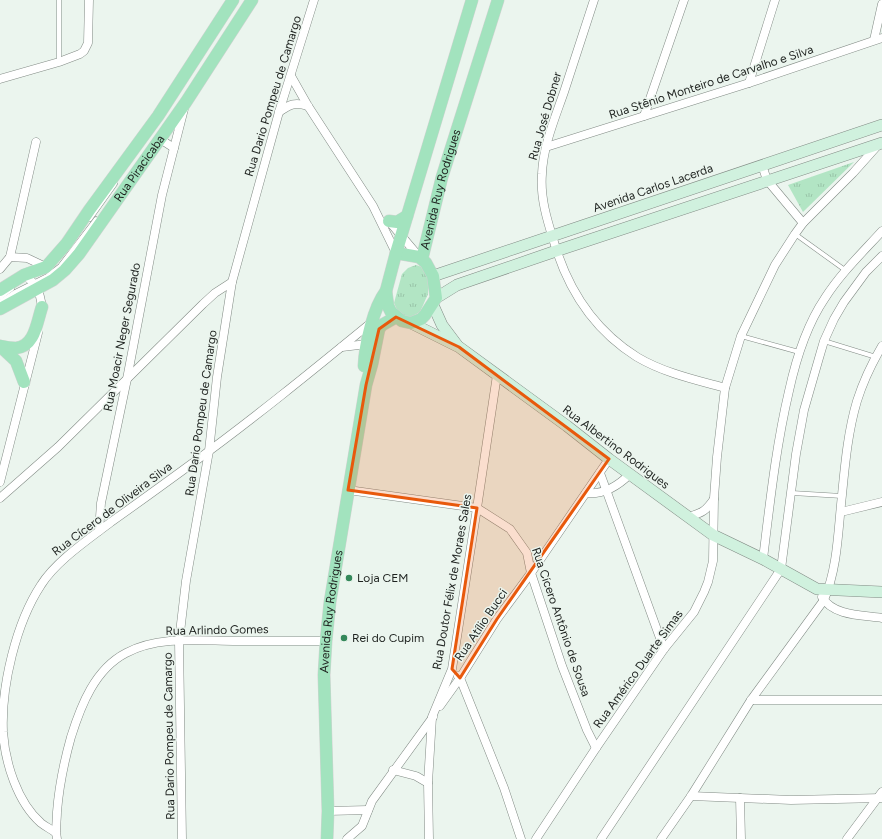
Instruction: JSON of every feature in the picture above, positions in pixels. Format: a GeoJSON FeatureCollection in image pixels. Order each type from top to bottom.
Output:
{"type":"FeatureCollection","features":[{"type":"Feature","properties":{"kind":"main road","name":"Rua Piracicaba"},"geometry":{"type":"LineString","coordinates":[[0,309],[46,267],[67,243],[158,116],[233,0]]}},
{"type":"Feature","properties":{"kind":"main road","name":"Rua Piracicaba"},"geometry":{"type":"LineString","coordinates":[[0,290],[30,281],[53,280],[65,270],[79,254],[160,139],[182,98],[252,0]]}},
{"type":"Feature","properties":{"kind":"main road","name":"Avenida Ruy Rodrigues"},"geometry":{"type":"LineString","coordinates":[[366,385],[364,364],[372,322],[386,291],[472,0]]}},
{"type":"Feature","properties":{"kind":"main road","name":"Avenida Ruy Rodrigues"},"geometry":{"type":"LineString","coordinates":[[434,302],[433,276],[430,268],[422,259],[442,177],[498,0]]}},
{"type":"Feature","properties":{"kind":"main road","name":"Avenida Carlos Lacerda"},"geometry":{"type":"LineString","coordinates":[[433,276],[882,124]]}},
{"type":"Feature","properties":{"kind":"main road"},"geometry":{"type":"LineString","coordinates":[[386,291],[388,306],[391,312],[402,321],[411,323],[421,319],[434,302],[457,285],[767,180],[880,144]]}},
{"type":"Feature","properties":{"kind":"main road"},"geometry":{"type":"LineString","coordinates":[[389,221],[397,222],[408,216]]}},
{"type":"Feature","properties":{"kind":"main road"},"geometry":{"type":"LineString","coordinates":[[396,253],[413,255],[422,259]]}},
{"type":"Feature","properties":{"kind":"main road","name":"Rua Albertino Rodrigues"},"geometry":{"type":"LineString","coordinates":[[434,302],[442,325],[459,347]]}},
{"type":"Feature","properties":{"kind":"main road"},"geometry":{"type":"LineString","coordinates":[[0,346],[16,348],[31,340],[42,307]]}},
{"type":"Feature","properties":{"kind":"main road","name":"Avenida Ruy Rodrigues"},"geometry":{"type":"LineString","coordinates":[[327,839],[328,811],[324,675],[330,602],[366,385],[380,329],[382,325],[396,317]]}},
{"type":"Feature","properties":{"kind":"main road","name":"Rua Albertino Rodrigues"},"geometry":{"type":"LineString","coordinates":[[411,323],[459,347],[713,535],[763,558],[781,570],[823,593]]}},
{"type":"Feature","properties":{"kind":"main road"},"geometry":{"type":"LineString","coordinates":[[0,346],[16,361],[24,382]]}},
{"type":"Feature","properties":{"kind":"main road"},"geometry":{"type":"LineString","coordinates":[[823,593],[882,592]]}},
{"type":"Feature","properties":{"kind":"street"},"geometry":{"type":"LineString","coordinates":[[0,79],[59,62],[84,51],[88,43],[89,0]]}},
{"type":"Feature","properties":{"kind":"street","name":"Rua Dario Pompeu de Camargo"},"geometry":{"type":"LineString","coordinates":[[182,839],[179,641],[186,581],[209,451],[217,376],[232,282],[279,112],[314,0]]}},
{"type":"Feature","properties":{"kind":"street","name":"Rua José Dobner"},"geometry":{"type":"LineString","coordinates":[[594,0],[546,147],[542,179],[544,208],[556,251],[568,281],[582,305],[598,325],[617,342],[638,357],[660,368],[691,379],[726,388]]}},
{"type":"Feature","properties":{"kind":"street"},"geometry":{"type":"LineString","coordinates":[[644,116],[684,0]]}},
{"type":"Feature","properties":{"kind":"street"},"geometry":{"type":"LineString","coordinates":[[749,83],[775,0]]}},
{"type":"Feature","properties":{"kind":"street"},"geometry":{"type":"LineString","coordinates":[[878,39],[882,4]]}},
{"type":"Feature","properties":{"kind":"street","name":"Rua Stênio Monteiro de Carvalho e Silva"},"geometry":{"type":"LineString","coordinates":[[546,147],[749,83],[878,39]]}},
{"type":"Feature","properties":{"kind":"street"},"geometry":{"type":"LineString","coordinates":[[291,76],[308,106],[373,206],[396,253]]}},
{"type":"Feature","properties":{"kind":"street","name":"Rua Moacir Neger Segurado"},"geometry":{"type":"LineString","coordinates":[[99,531],[101,503],[127,379],[162,195],[174,148],[182,98]]}},
{"type":"Feature","properties":{"kind":"street"},"geometry":{"type":"LineString","coordinates":[[279,112],[293,104],[299,103],[308,106]]}},
{"type":"Feature","properties":{"kind":"street"},"geometry":{"type":"LineString","coordinates":[[160,139],[174,148]]}},
{"type":"Feature","properties":{"kind":"street"},"geometry":{"type":"LineString","coordinates":[[0,269],[10,256],[36,142]]}},
{"type":"Feature","properties":{"kind":"street","name":"Rua Américo Duarte Simas"},"geometry":{"type":"LineString","coordinates":[[536,839],[664,649],[694,612],[704,592],[712,565],[717,457],[726,388],[741,336],[775,265],[795,234],[803,223],[880,144]]}},
{"type":"Feature","properties":{"kind":"street"},"geometry":{"type":"LineString","coordinates":[[762,165],[767,180],[803,223]]}},
{"type":"Feature","properties":{"kind":"street"},"geometry":{"type":"LineString","coordinates":[[373,206],[402,235],[422,259]]}},
{"type":"Feature","properties":{"kind":"street"},"geometry":{"type":"LineString","coordinates":[[763,558],[784,409],[799,352],[805,336],[824,298],[845,270],[882,231]]}},
{"type":"Feature","properties":{"kind":"street"},"geometry":{"type":"LineString","coordinates":[[10,256],[27,258],[46,267]]}},
{"type":"Feature","properties":{"kind":"street"},"geometry":{"type":"LineString","coordinates":[[601,839],[781,570],[796,454],[804,410],[824,341],[844,302],[866,272],[882,256]]}},
{"type":"Feature","properties":{"kind":"street"},"geometry":{"type":"LineString","coordinates":[[0,482],[24,382],[40,327],[42,307],[40,296],[30,281]]}},
{"type":"Feature","properties":{"kind":"street"},"geometry":{"type":"LineString","coordinates":[[0,498],[58,447],[203,304],[215,293],[232,282]]}},
{"type":"Feature","properties":{"kind":"street","name":"Rua Cícero de Oliveira Silva"},"geometry":{"type":"LineString","coordinates":[[56,836],[27,806],[7,762],[2,742],[1,713],[7,678],[20,629],[42,584],[72,553],[99,531],[209,451],[372,322]]}},
{"type":"Feature","properties":{"kind":"street","name":"Rua Cícero de Oliveira Silva"},"geometry":{"type":"LineString","coordinates":[[341,348],[367,344]]}},
{"type":"Feature","properties":{"kind":"street"},"geometry":{"type":"LineString","coordinates":[[662,839],[691,796],[751,700],[823,593],[834,564],[849,437],[857,402],[882,346]]}},
{"type":"Feature","properties":{"kind":"street","name":"Rua Doutor Félix de Moraes Sales"},"geometry":{"type":"LineString","coordinates":[[429,839],[428,783],[432,717],[452,669],[496,375]]}},
{"type":"Feature","properties":{"kind":"street","name":"Rua Atílio Bucci"},"geometry":{"type":"LineString","coordinates":[[346,839],[362,826],[368,810],[393,770],[460,678],[497,619],[531,573],[609,459]]}},
{"type":"Feature","properties":{"kind":"street"},"geometry":{"type":"LineString","coordinates":[[600,473],[664,649]]}},
{"type":"Feature","properties":{"kind":"street"},"geometry":{"type":"LineString","coordinates":[[586,493],[594,494],[607,490],[620,484],[630,474]]}},
{"type":"Feature","properties":{"kind":"street","name":"Rua Cícero Antônio de Sousa"},"geometry":{"type":"LineString","coordinates":[[348,490],[477,508],[505,525],[515,534],[527,552],[531,573],[562,666],[587,730],[596,748]]}},
{"type":"Feature","properties":{"kind":"street"},"geometry":{"type":"LineString","coordinates":[[688,517],[704,511],[714,498]]}},
{"type":"Feature","properties":{"kind":"street"},"geometry":{"type":"LineString","coordinates":[[841,512],[882,502]]}},
{"type":"Feature","properties":{"kind":"street"},"geometry":{"type":"LineString","coordinates":[[823,593],[833,608],[851,614],[882,618]]}},
{"type":"Feature","properties":{"kind":"street","name":"Rua Arlindo Gomes"},"geometry":{"type":"LineString","coordinates":[[56,836],[61,778],[77,718],[99,676],[126,652],[151,644],[179,641],[326,641]]}},
{"type":"Feature","properties":{"kind":"street"},"geometry":{"type":"LineString","coordinates":[[452,669],[460,678],[504,788],[521,839]]}},
{"type":"Feature","properties":{"kind":"street"},"geometry":{"type":"LineString","coordinates":[[751,700],[882,700]]}},
{"type":"Feature","properties":{"kind":"street"},"geometry":{"type":"LineString","coordinates":[[393,770],[416,776],[428,783]]}},
{"type":"Feature","properties":{"kind":"street"},"geometry":{"type":"LineString","coordinates":[[691,796],[791,800],[880,796]]}},
{"type":"Feature","properties":{"kind":"street"},"geometry":{"type":"LineString","coordinates":[[847,839],[880,796]]}},
{"type":"Feature","properties":{"kind":"street"},"geometry":{"type":"LineString","coordinates":[[740,798],[741,839]]}},
{"type":"Feature","properties":{"kind":"street"},"geometry":{"type":"LineString","coordinates":[[328,811],[368,810]]}},
{"type":"Feature","properties":{"kind":"lane"},"geometry":{"type":"LineString","coordinates":[[59,0],[59,62]]}},
{"type":"Feature","properties":{"kind":"lane"},"geometry":{"type":"LineString","coordinates":[[114,195],[181,103],[247,0]]}},
{"type":"Feature","properties":{"kind":"lane"},"geometry":{"type":"LineString","coordinates":[[134,158],[182,98]]}},
{"type":"Feature","properties":{"kind":"lane"},"geometry":{"type":"LineString","coordinates":[[0,302],[51,267],[74,241],[120,178]]}},
{"type":"Feature","properties":{"kind":"lane"},"geometry":{"type":"LineString","coordinates":[[0,298],[30,281],[47,276],[60,266],[101,213]]}},
{"type":"Feature","properties":{"kind":"lane"},"geometry":{"type":"LineString","coordinates":[[795,234],[845,270]]}},
{"type":"Feature","properties":{"kind":"lane"},"geometry":{"type":"LineString","coordinates":[[741,336],[799,352]]}},
{"type":"Feature","properties":{"kind":"lane"},"geometry":{"type":"LineString","coordinates":[[824,341],[876,357]]}},
{"type":"Feature","properties":{"kind":"lane"},"geometry":{"type":"LineString","coordinates":[[792,493],[842,496]]}},
{"type":"Feature","properties":{"kind":"highlighted area"},"geometry":{"type":"Polygon","coordinates":[[[396,317],[459,347],[609,459],[497,619],[460,678],[452,669],[477,508],[348,490],[366,385],[379,329],[396,317]]]}},
{"type":"Feature","properties":{"kind":"green space"},"geometry":{"type":"Polygon","coordinates":[[[854,162],[803,212],[788,185],[854,162]]]}},
{"type":"Feature","properties":{"kind":"green space"},"geometry":{"type":"Polygon","coordinates":[[[416,265],[425,268],[428,280],[428,294],[420,312],[406,318],[398,312],[394,303],[402,274],[408,268],[416,265]]]}},
{"type":"Feature","properties":{"kind":"place","name":"Loja CEM"},"geometry":{"type":"Point","coordinates":[349,578]}},
{"type":"Feature","properties":{"kind":"place","name":"Rei do Cupim"},"geometry":{"type":"Point","coordinates":[344,638]}}]}
